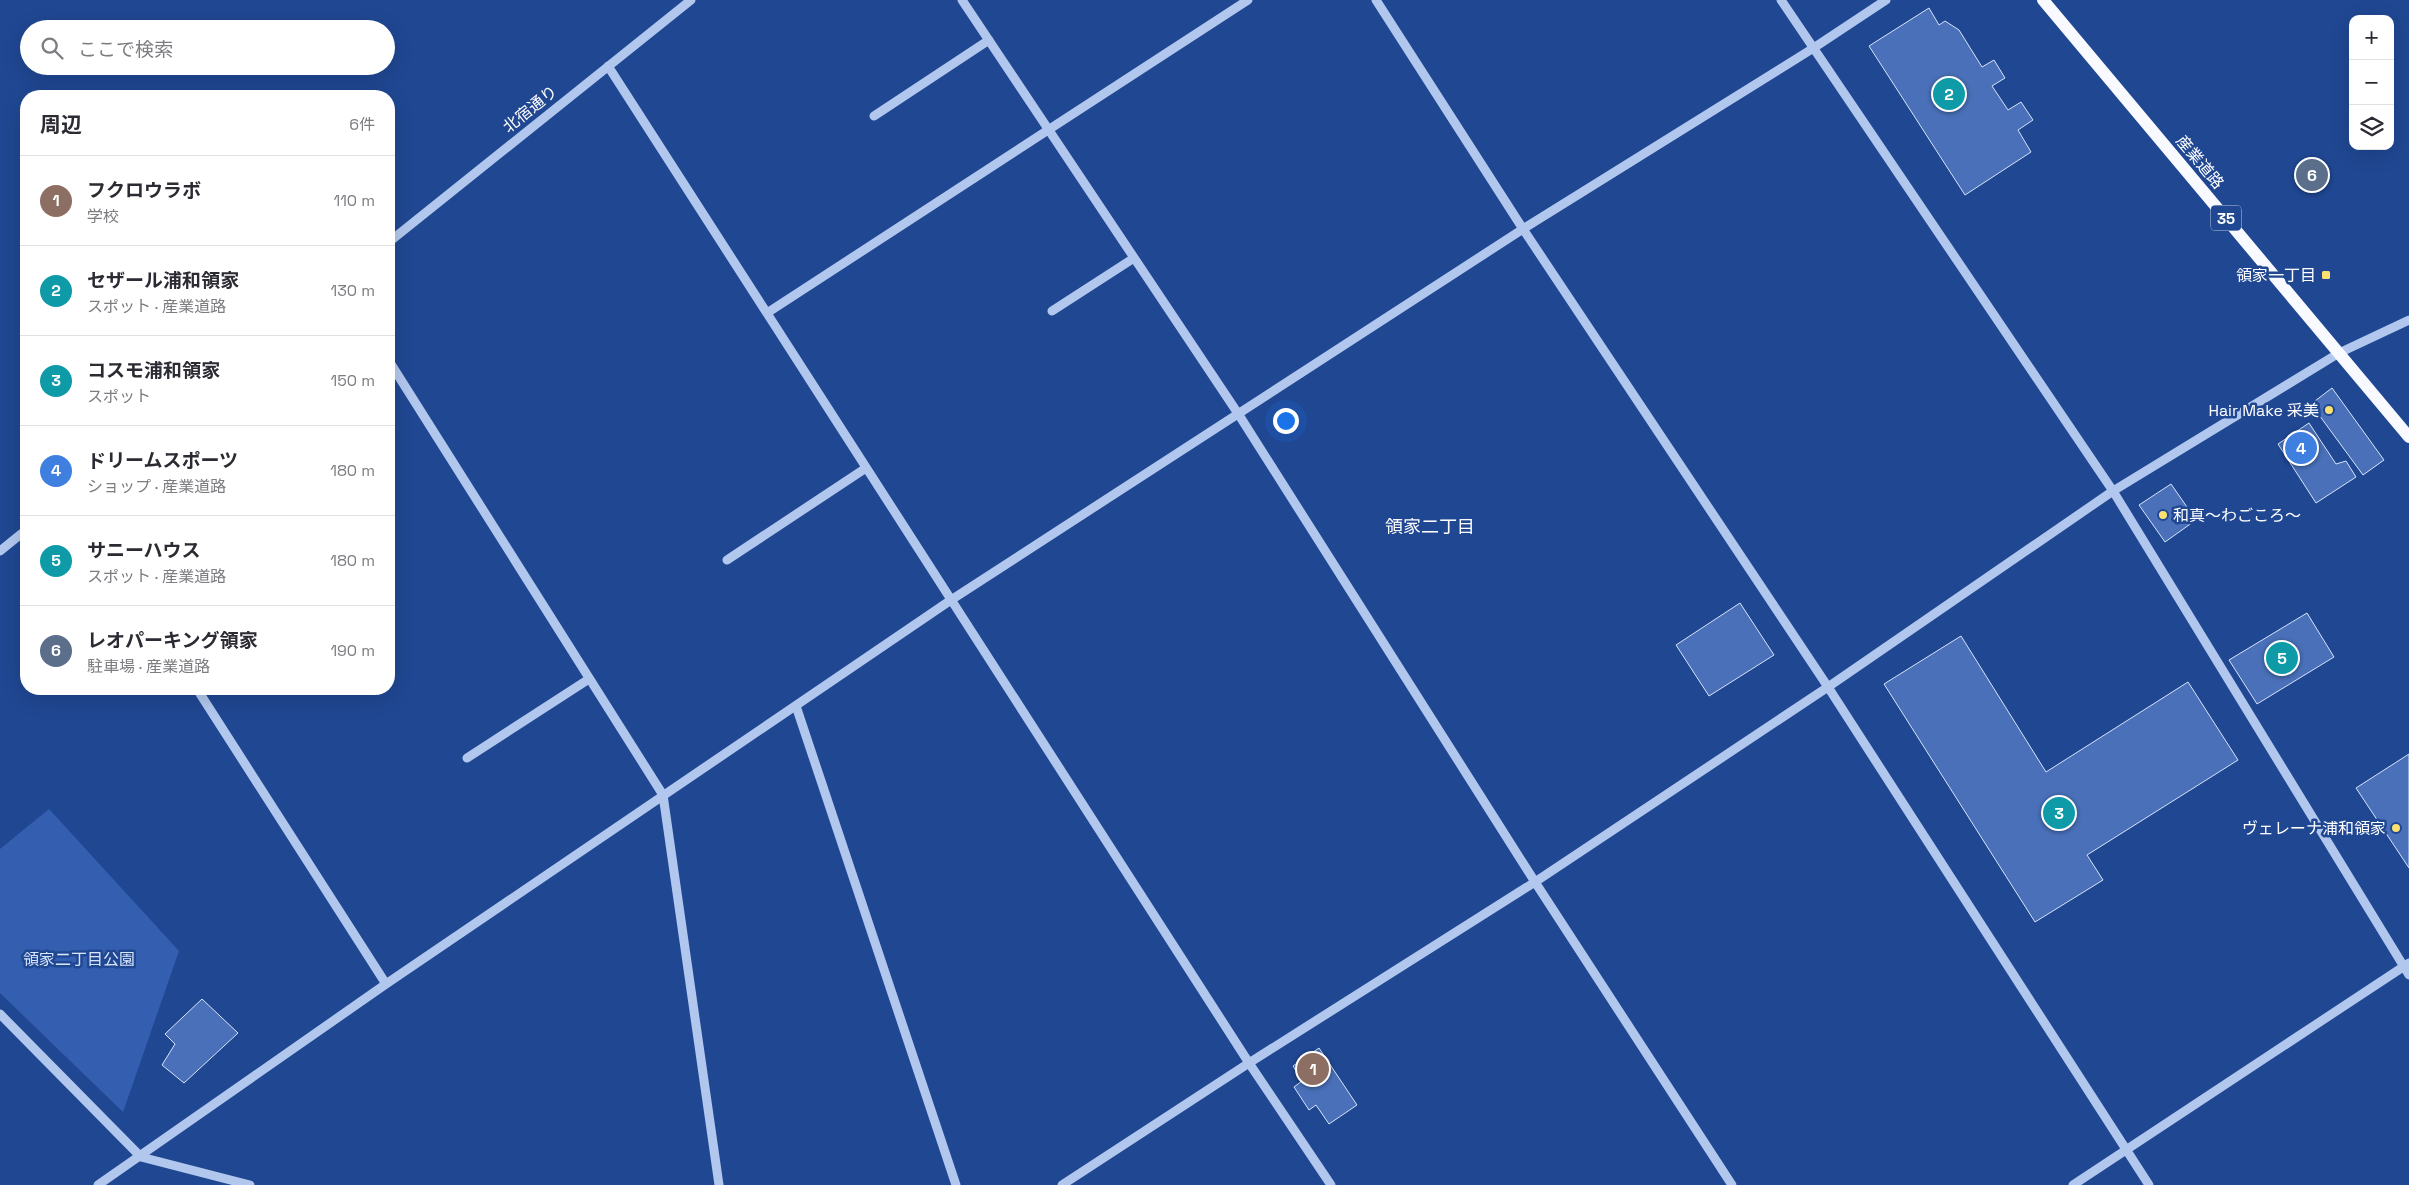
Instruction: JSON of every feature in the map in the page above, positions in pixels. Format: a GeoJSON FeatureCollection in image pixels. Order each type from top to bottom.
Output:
{"type":"FeatureCollection","features":[{"type":"Feature","properties":{"kind":"main road","name":"産業道路"},"geometry":{"type":"LineString","coordinates":[[2043,0],[2409,437]]}},
{"type":"Feature","properties":{"kind":"street","name":"北宿通り"},"geometry":{"type":"LineString","coordinates":[[395,237],[691,0]]}},
{"type":"Feature","properties":{"kind":"street"},"geometry":{"type":"LineString","coordinates":[[962,0],[1239,415],[1535,882],[1732,1185]]}},
{"type":"Feature","properties":{"kind":"street"},"geometry":{"type":"LineString","coordinates":[[767,313],[1248,0]]}},
{"type":"Feature","properties":{"kind":"street"},"geometry":{"type":"LineString","coordinates":[[1376,0],[1523,229],[1828,688],[2149,1185]]}},
{"type":"Feature","properties":{"kind":"street"},"geometry":{"type":"LineString","coordinates":[[1781,0],[1812,49],[2113,491],[2407,968],[2073,1185]]}},
{"type":"Feature","properties":{"kind":"street"},"geometry":{"type":"LineString","coordinates":[[98,1185],[141,1157],[386,984],[952,600],[1523,229],[1812,49],[1886,0]]}},
{"type":"Feature","properties":{"kind":"street"},"geometry":{"type":"LineString","coordinates":[[874,116],[989,40]]}},
{"type":"Feature","properties":{"kind":"street"},"geometry":{"type":"LineString","coordinates":[[608,66],[1249,1063],[1331,1185]]}},
{"type":"Feature","properties":{"kind":"street"},"geometry":{"type":"LineString","coordinates":[[1052,311],[1134,258]]}},
{"type":"Feature","properties":{"kind":"street"},"geometry":{"type":"LineString","coordinates":[[1062,1185],[1249,1063],[1535,882],[1828,688],[2113,491],[2339,353],[2409,320]]}},
{"type":"Feature","properties":{"kind":"street"},"geometry":{"type":"LineString","coordinates":[[395,371],[663,795],[719,1185]]}},
{"type":"Feature","properties":{"kind":"street"},"geometry":{"type":"LineString","coordinates":[[727,560],[866,468]]}},
{"type":"Feature","properties":{"kind":"street"},"geometry":{"type":"LineString","coordinates":[[0,551],[20,535]]}},
{"type":"Feature","properties":{"kind":"street"},"geometry":{"type":"LineString","coordinates":[[466,758],[589,679]]}},
{"type":"Feature","properties":{"kind":"street"},"geometry":{"type":"LineString","coordinates":[[201,695],[386,984]]}},
{"type":"Feature","properties":{"kind":"street"},"geometry":{"type":"LineString","coordinates":[[796,706],[956,1185]]}},
{"type":"Feature","properties":{"kind":"street"},"geometry":{"type":"LineString","coordinates":[[0,1014],[141,1157],[235,1183],[250,1185]]}},
{"type":"Feature","properties":{"kind":"green space","name":"領家二丁目公園"},"geometry":{"type":"Polygon","coordinates":[[[49,809],[179,951],[123,1112],[0,993],[0,849],[49,809]]]}},
{"type":"Feature","properties":{"kind":"building"},"geometry":{"type":"Polygon","coordinates":[[[1929,8],[1939,25],[1945,21],[1959,30],[1982,67],[1994,60],[2005,78],[1992,86],[2008,110],[2021,102],[2033,120],[2018,130],[2031,152],[1965,195],[1869,46],[1929,8]]]}},
{"type":"Feature","properties":{"kind":"building"},"geometry":{"type":"Polygon","coordinates":[[[2332,388],[2384,460],[2363,475],[2311,404],[2332,388]]]}},
{"type":"Feature","properties":{"kind":"building"},"geometry":{"type":"Polygon","coordinates":[[[2309,423],[2336,464],[2346,461],[2356,477],[2316,503],[2278,444],[2309,423]]]}},
{"type":"Feature","properties":{"kind":"building"},"geometry":{"type":"Polygon","coordinates":[[[2171,484],[2196,520],[2165,542],[2139,505],[2171,484]]]}},
{"type":"Feature","properties":{"kind":"building"},"geometry":{"type":"Polygon","coordinates":[[[1740,603],[1774,655],[1709,696],[1676,645],[1740,603]]]}},
{"type":"Feature","properties":{"kind":"building"},"geometry":{"type":"Polygon","coordinates":[[[2307,613],[2334,657],[2257,704],[2229,660],[2307,613]]]}},
{"type":"Feature","properties":{"kind":"building"},"geometry":{"type":"Polygon","coordinates":[[[1961,636],[2046,772],[2188,682],[2238,760],[2087,855],[2103,880],[2035,922],[1884,684],[1961,636]]]}},
{"type":"Feature","properties":{"kind":"building","name":"ヴェレーナ浦和領家"},"geometry":{"type":"Polygon","coordinates":[[[2409,754],[2409,868],[2356,788],[2409,754]]]}},
{"type":"Feature","properties":{"kind":"building"},"geometry":{"type":"Polygon","coordinates":[[[202,999],[238,1033],[184,1083],[162,1065],[175,1044],[165,1034],[202,999]]]}},
{"type":"Feature","properties":{"kind":"building"},"geometry":{"type":"Polygon","coordinates":[[[1319,1048],[1357,1105],[1329,1124],[1316,1105],[1309,1110],[1294,1087],[1302,1081],[1293,1066],[1319,1048]]]}},
{"type":"Feature","properties":{"kind":"place","name":"セザール浦和領家"},"geometry":{"type":"Point","coordinates":[1949,94]}},
{"type":"Feature","properties":{"kind":"place","name":"レオパーキング領家"},"geometry":{"type":"Point","coordinates":[2312,175]}},
{"type":"Feature","properties":{"kind":"place","name":"領家一丁目"},"geometry":{"type":"Point","coordinates":[2326,275]}},
{"type":"Feature","properties":{"kind":"place","name":"Hair Make 采美"},"geometry":{"type":"Point","coordinates":[2329,410]}},
{"type":"Feature","properties":{"kind":"place","name":"ドリームスポーツ"},"geometry":{"type":"Point","coordinates":[2301,448]}},
{"type":"Feature","properties":{"kind":"place","name":"和真～わごころ～"},"geometry":{"type":"Point","coordinates":[2163,515]}},
{"type":"Feature","properties":{"kind":"place","name":"サニーハウス"},"geometry":{"type":"Point","coordinates":[2282,658]}},
{"type":"Feature","properties":{"kind":"place","name":"コスモ浦和領家"},"geometry":{"type":"Point","coordinates":[2059,813]}},
{"type":"Feature","properties":{"kind":"place","name":"ヴェレーナ浦和領家"},"geometry":{"type":"Point","coordinates":[2396,828]}},
{"type":"Feature","properties":{"kind":"place","name":"フクロウラボ"},"geometry":{"type":"Point","coordinates":[1313,1069]}},
{"type":"Feature","properties":{"kind":"district","name":"領家二丁目"},"geometry":{"type":"Point","coordinates":[1430,526]}}]}
